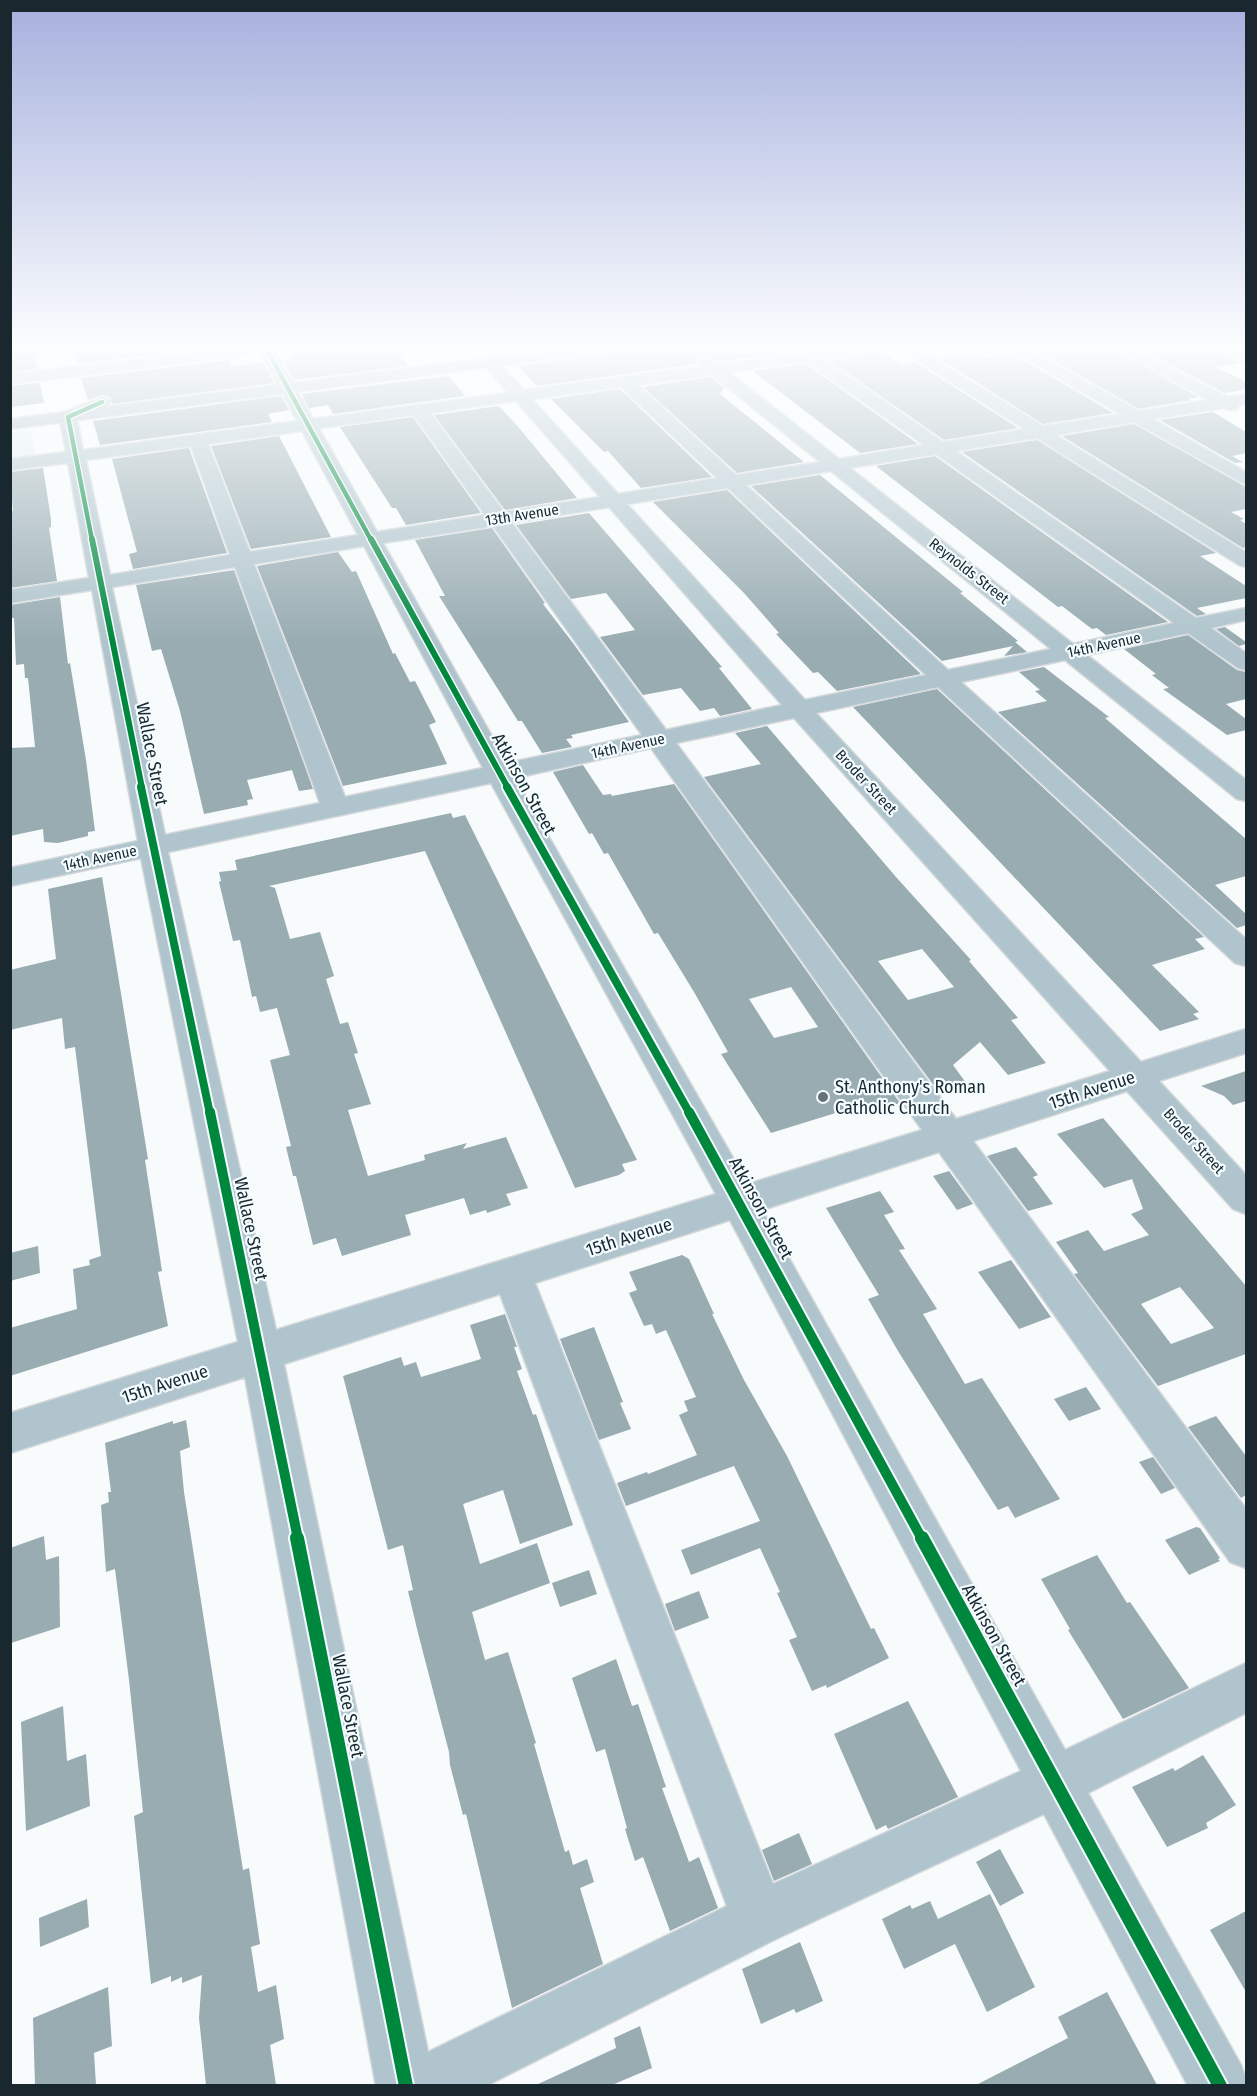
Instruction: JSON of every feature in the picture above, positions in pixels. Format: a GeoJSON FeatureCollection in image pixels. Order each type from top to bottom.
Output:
{"type":"FeatureCollection","features":[{"type":"Feature","properties":{"kind":"street","name":"Wallace Street"},"geometry":{"type":"LineString","coordinates":[[75,448],[153,846],[261,1354],[406,2085]]}},
{"type":"Feature","properties":{"kind":"street"},"geometry":{"type":"LineString","coordinates":[[10,465],[138,448]]}},
{"type":"Feature","properties":{"kind":"street"},"geometry":{"type":"LineString","coordinates":[[200,448],[335,807]]}},
{"type":"Feature","properties":{"kind":"street","name":"Atkinson Street"},"geometry":{"type":"LineString","coordinates":[[321,448],[499,773],[740,1202],[1220,2085]]}},
{"type":"Feature","properties":{"kind":"street"},"geometry":{"type":"LineString","coordinates":[[446,448],[1246,1546]]}},
{"type":"Feature","properties":{"kind":"street","name":"Broder Street"},"geometry":{"type":"LineString","coordinates":[[566,448],[799,709],[1246,1199]]}},
{"type":"Feature","properties":{"kind":"street"},"geometry":{"type":"LineString","coordinates":[[696,448],[1246,956]]}},
{"type":"Feature","properties":{"kind":"street","name":"Reynolds Street"},"geometry":{"type":"LineString","coordinates":[[814,448],[1246,793]]}},
{"type":"Feature","properties":{"kind":"street"},"geometry":{"type":"LineString","coordinates":[[941,448],[1246,663]]}},
{"type":"Feature","properties":{"kind":"street","name":"13th Avenue"},"geometry":{"type":"LineString","coordinates":[[10,597],[941,448]]}},
{"type":"Feature","properties":{"kind":"street"},"geometry":{"type":"LineString","coordinates":[[1065,448],[1246,561]]}},
{"type":"Feature","properties":{"kind":"street"},"geometry":{"type":"LineString","coordinates":[[1192,448],[1246,479]]}},
{"type":"Feature","properties":{"kind":"street","name":"14th Avenue"},"geometry":{"type":"LineString","coordinates":[[10,877],[1246,614]]}},
{"type":"Feature","properties":{"kind":"street","name":"15th Avenue"},"geometry":{"type":"LineString","coordinates":[[10,1433],[1246,1041]]}},
{"type":"Feature","properties":{"kind":"street"},"geometry":{"type":"LineString","coordinates":[[512,1274],[759,1919]]}},
{"type":"Feature","properties":{"kind":"street"},"geometry":{"type":"LineString","coordinates":[[422,2085],[759,1919],[1055,1782],[1246,1687]]}},
{"type":"Feature","properties":{"kind":"shaded area"},"geometry":{"type":"Polygon","coordinates":[[[11,448],[34,448],[36,459],[11,463],[11,448]]]}},
{"type":"Feature","properties":{"kind":"building"},"geometry":{"type":"Polygon","coordinates":[[[189,448],[227,553],[133,569],[129,554],[137,552],[112,459],[189,448]]]}},
{"type":"Feature","properties":{"kind":"building"},"geometry":{"type":"Polygon","coordinates":[[[212,448],[285,448],[331,537],[251,549],[212,448]]]}},
{"type":"Feature","properties":{"kind":"building"},"geometry":{"type":"Polygon","coordinates":[[[353,448],[435,448],[481,513],[406,525],[396,508],[392,508],[353,448]]]}},
{"type":"Feature","properties":{"kind":"building"},"geometry":{"type":"Polygon","coordinates":[[[459,448],[536,448],[577,498],[505,510],[459,448]]]}},
{"type":"Feature","properties":{"kind":"building"},"geometry":{"type":"Polygon","coordinates":[[[600,448],[681,448],[712,477],[641,488],[608,451],[604,452],[600,448]]]}},
{"type":"Feature","properties":{"kind":"building"},"geometry":{"type":"Polygon","coordinates":[[[709,448],[786,448],[804,462],[737,473],[709,448]]]}},
{"type":"Feature","properties":{"kind":"building"},"geometry":{"type":"Polygon","coordinates":[[[853,448],[893,448],[860,453],[853,448]]]}},
{"type":"Feature","properties":{"kind":"building"},"geometry":{"type":"Polygon","coordinates":[[[988,448],[1049,448],[1216,553],[1200,556],[1246,586],[1246,598],[1197,608],[1206,614],[1197,616],[962,452],[988,448]]]}},
{"type":"Feature","properties":{"kind":"building"},"geometry":{"type":"Polygon","coordinates":[[[1081,448],[1176,448],[1246,487],[1246,509],[1231,512],[1244,519],[1240,520],[1246,524],[1246,547],[1243,548],[1081,448]]]}},
{"type":"Feature","properties":{"kind":"building"},"geometry":{"type":"Polygon","coordinates":[[[1209,448],[1246,448],[1246,453],[1232,456],[1243,462],[1235,463],[1209,448]]]}},
{"type":"Feature","properties":{"kind":"building"},"geometry":{"type":"Polygon","coordinates":[[[935,456],[1168,622],[1106,635],[1097,628],[1092,629],[1062,606],[1058,607],[876,466],[935,456]]]}},
{"type":"Feature","properties":{"kind":"building"},"geometry":{"type":"Polygon","coordinates":[[[43,468],[57,581],[10,588],[10,511],[13,511],[10,472],[43,468]]]}},
{"type":"Feature","properties":{"kind":"building"},"geometry":{"type":"Polygon","coordinates":[[[820,475],[963,592],[960,593],[1018,641],[1015,642],[1027,652],[1004,656],[1013,646],[942,661],[751,486],[820,475]]]}},
{"type":"Feature","properties":{"kind":"building"},"geometry":{"type":"Polygon","coordinates":[[[727,490],[921,674],[837,691],[818,672],[813,673],[776,634],[779,633],[744,593],[653,502],[727,490]]]}},
{"type":"Feature","properties":{"kind":"building"},"geometry":{"type":"Polygon","coordinates":[[[589,513],[722,667],[719,668],[752,709],[720,716],[714,708],[700,711],[681,688],[643,695],[600,637],[635,630],[606,593],[571,599],[516,525],[589,513]]]}},
{"type":"Feature","properties":{"kind":"building"},"geometry":{"type":"Polygon","coordinates":[[[492,528],[545,603],[543,604],[629,722],[571,735],[573,738],[566,739],[572,747],[542,753],[522,721],[518,721],[439,596],[445,596],[415,540],[492,528]]]}},
{"type":"Feature","properties":{"kind":"building"},"geometry":{"type":"Polygon","coordinates":[[[338,552],[352,572],[356,571],[393,654],[395,653],[410,682],[415,681],[436,722],[429,725],[447,764],[343,786],[257,566],[338,552]]]}},
{"type":"Feature","properties":{"kind":"building"},"geometry":{"type":"Polygon","coordinates":[[[234,570],[313,789],[299,791],[292,770],[247,780],[253,799],[247,800],[248,805],[204,814],[180,711],[161,649],[152,651],[136,585],[234,570]]]}},
{"type":"Feature","properties":{"kind":"building"},"geometry":{"type":"Polygon","coordinates":[[[60,597],[68,664],[70,663],[86,760],[95,831],[88,832],[88,836],[58,843],[44,842],[43,829],[10,836],[10,748],[35,747],[28,678],[25,678],[24,664],[16,665],[14,618],[10,618],[10,605],[60,597]]]}},
{"type":"Feature","properties":{"kind":"building"},"geometry":{"type":"Polygon","coordinates":[[[1225,627],[1246,644],[1239,646],[1216,629],[1225,627]]]}},
{"type":"Feature","properties":{"kind":"building"},"geometry":{"type":"Polygon","coordinates":[[[1188,635],[1237,670],[1246,672],[1246,699],[1226,704],[1246,719],[1246,730],[1227,735],[1163,689],[1169,688],[1152,675],[1156,674],[1124,649],[1188,635]]]}},
{"type":"Feature","properties":{"kind":"building"},"geometry":{"type":"Polygon","coordinates":[[[1044,667],[1109,717],[1105,718],[1246,839],[1246,876],[1215,885],[1246,914],[1246,925],[1237,928],[998,712],[1047,701],[1035,691],[1040,690],[1019,672],[1044,667]]]}},
{"type":"Feature","properties":{"kind":"building"},"geometry":{"type":"Polygon","coordinates":[[[937,689],[1204,937],[1195,939],[1205,949],[1152,965],[1199,1012],[1193,1014],[1199,1019],[1160,1031],[853,707],[937,689]]]}},
{"type":"Feature","properties":{"kind":"building"},"geometry":{"type":"Polygon","coordinates":[[[767,726],[896,877],[971,960],[969,961],[1018,1018],[1011,1020],[1046,1063],[1008,1075],[980,1042],[953,1065],[969,1087],[941,1095],[704,777],[761,764],[735,733],[767,726]],[[922,949],[878,961],[908,1000],[954,987],[922,949]]]}},
{"type":"Feature","properties":{"kind":"building"},"geometry":{"type":"Polygon","coordinates":[[[583,765],[603,795],[611,794],[612,796],[674,784],[900,1103],[861,1116],[855,1107],[771,1133],[721,1054],[728,1052],[694,992],[658,933],[654,934],[608,853],[604,854],[592,833],[589,834],[553,772],[583,765]],[[791,987],[749,999],[774,1038],[818,1027],[791,987]]]}},
{"type":"Feature","properties":{"kind":"building"},"geometry":{"type":"Polygon","coordinates":[[[451,813],[453,818],[465,815],[637,1160],[622,1164],[625,1171],[619,1175],[575,1188],[425,851],[269,886],[275,888],[290,939],[320,932],[334,976],[326,979],[340,1024],[348,1022],[358,1053],[354,1054],[371,1104],[348,1110],[368,1176],[425,1160],[424,1155],[467,1143],[463,1149],[506,1137],[528,1188],[506,1194],[511,1205],[487,1213],[486,1210],[470,1215],[464,1198],[405,1215],[411,1235],[342,1256],[336,1238],[313,1245],[296,1176],[293,1176],[286,1147],[291,1146],[270,1060],[290,1055],[277,1008],[260,1012],[256,996],[252,997],[240,940],[233,941],[219,882],[221,881],[219,872],[237,870],[235,860],[451,813]]]}},
{"type":"Feature","properties":{"kind":"building"},"geometry":{"type":"Polygon","coordinates":[[[102,877],[148,1159],[145,1160],[162,1271],[158,1272],[168,1326],[10,1376],[10,1328],[77,1309],[73,1269],[90,1265],[89,1260],[101,1256],[75,1047],[65,1049],[62,1018],[10,1030],[10,970],[56,959],[48,889],[102,877]]]}},
{"type":"Feature","properties":{"kind":"building"},"geometry":{"type":"Polygon","coordinates":[[[1246,1071],[1246,1101],[1233,1105],[1224,1096],[1201,1086],[1246,1071]]]}},
{"type":"Feature","properties":{"kind":"building"},"geometry":{"type":"Polygon","coordinates":[[[1103,1118],[1246,1286],[1246,1354],[1158,1386],[1074,1274],[1078,1273],[1056,1242],[1088,1230],[1104,1251],[1149,1235],[1131,1214],[1143,1209],[1132,1179],[1104,1188],[1057,1134],[1103,1118]],[[1180,1287],[1141,1304],[1171,1344],[1214,1328],[1180,1287]]]}},
{"type":"Feature","properties":{"kind":"building"},"geometry":{"type":"Polygon","coordinates":[[[1016,1147],[1038,1175],[1033,1177],[1053,1204],[1028,1211],[987,1156],[1016,1147]]]}},
{"type":"Feature","properties":{"kind":"building"},"geometry":{"type":"Polygon","coordinates":[[[949,1171],[973,1204],[957,1210],[933,1176],[949,1171]]]}},
{"type":"Feature","properties":{"kind":"building"},"geometry":{"type":"Polygon","coordinates":[[[880,1191],[894,1212],[884,1215],[905,1249],[899,1250],[937,1309],[923,1314],[965,1384],[982,1378],[1060,1499],[1015,1518],[1008,1506],[998,1510],[898,1351],[868,1299],[879,1295],[826,1208],[880,1191]]]}},
{"type":"Feature","properties":{"kind":"building"},"geometry":{"type":"Polygon","coordinates":[[[38,1246],[40,1273],[10,1281],[10,1253],[38,1246]]]}},
{"type":"Feature","properties":{"kind":"building"},"geometry":{"type":"Polygon","coordinates":[[[682,1255],[689,1259],[714,1314],[712,1314],[744,1380],[787,1456],[871,1629],[874,1628],[889,1658],[827,1688],[826,1685],[812,1691],[789,1640],[797,1637],[760,1548],[691,1575],[681,1550],[760,1521],[734,1466],[626,1506],[617,1483],[697,1455],[679,1415],[688,1411],[684,1401],[696,1397],[666,1330],[656,1334],[652,1324],[644,1326],[629,1293],[637,1290],[629,1272],[682,1255]]]}},
{"type":"Feature","properties":{"kind":"building"},"geometry":{"type":"Polygon","coordinates":[[[1011,1260],[1051,1317],[1019,1329],[978,1272],[1011,1260]]]}},
{"type":"Feature","properties":{"kind":"building"},"geometry":{"type":"Polygon","coordinates":[[[505,1314],[522,1369],[517,1371],[533,1415],[536,1414],[573,1525],[520,1544],[503,1490],[463,1504],[480,1564],[537,1543],[550,1583],[472,1612],[485,1660],[508,1652],[536,1743],[534,1744],[565,1852],[569,1850],[573,1865],[587,1859],[594,1882],[580,1888],[603,1964],[512,2008],[466,1814],[463,1815],[408,1591],[413,1590],[403,1545],[388,1550],[343,1376],[401,1357],[404,1366],[416,1362],[421,1377],[481,1359],[470,1325],[505,1314]]]}},
{"type":"Feature","properties":{"kind":"building"},"geometry":{"type":"Polygon","coordinates":[[[594,1327],[631,1429],[599,1440],[560,1339],[594,1327]]]}},
{"type":"Feature","properties":{"kind":"building"},"geometry":{"type":"Polygon","coordinates":[[[1086,1387],[1101,1409],[1069,1421],[1054,1399],[1086,1387]]]}},
{"type":"Feature","properties":{"kind":"building"},"geometry":{"type":"Polygon","coordinates":[[[1216,1416],[1246,1456],[1246,1495],[1241,1498],[1188,1427],[1216,1416]]]}},
{"type":"Feature","properties":{"kind":"building"},"geometry":{"type":"Polygon","coordinates":[[[186,1420],[190,1447],[180,1451],[184,1492],[243,1870],[249,1868],[260,1944],[251,1947],[258,1992],[276,1985],[284,2039],[270,2045],[276,2085],[206,2085],[199,2018],[202,1975],[182,1983],[182,1977],[171,1982],[171,1976],[151,1984],[134,1816],[143,1812],[115,1569],[106,1572],[101,1505],[109,1502],[108,1492],[111,1492],[105,1443],[173,1421],[173,1424],[186,1420]]]}},
{"type":"Feature","properties":{"kind":"building"},"geometry":{"type":"Polygon","coordinates":[[[1153,1457],[1175,1488],[1161,1494],[1139,1462],[1153,1457]]]}},
{"type":"Feature","properties":{"kind":"building"},"geometry":{"type":"Polygon","coordinates":[[[1196,1527],[1200,1528],[1220,1561],[1189,1575],[1165,1540],[1196,1527]]]}},
{"type":"Feature","properties":{"kind":"building"},"geometry":{"type":"Polygon","coordinates":[[[44,1536],[46,1560],[59,1556],[60,1627],[11,1643],[10,1548],[44,1536]]]}},
{"type":"Feature","properties":{"kind":"building"},"geometry":{"type":"Polygon","coordinates":[[[1097,1555],[1127,1603],[1130,1602],[1189,1688],[1123,1719],[1068,1630],[1070,1629],[1041,1579],[1097,1555]]]}},
{"type":"Feature","properties":{"kind":"building"},"geometry":{"type":"Polygon","coordinates":[[[589,1570],[597,1594],[560,1607],[552,1583],[589,1570]]]}},
{"type":"Feature","properties":{"kind":"building"},"geometry":{"type":"Polygon","coordinates":[[[699,1591],[709,1618],[675,1631],[665,1604],[699,1591]]]}},
{"type":"Feature","properties":{"kind":"building"},"geometry":{"type":"Polygon","coordinates":[[[616,1659],[632,1706],[638,1704],[666,1787],[662,1788],[689,1862],[699,1857],[718,1908],[670,1931],[643,1857],[635,1861],[605,1749],[596,1752],[572,1678],[616,1659]]]}},
{"type":"Feature","properties":{"kind":"building"},"geometry":{"type":"Polygon","coordinates":[[[908,1701],[958,1797],[888,1829],[886,1825],[876,1830],[834,1734],[908,1701]]]}},
{"type":"Feature","properties":{"kind":"building"},"geometry":{"type":"Polygon","coordinates":[[[63,1706],[67,1761],[86,1754],[90,1806],[26,1831],[21,1722],[63,1706]]]}},
{"type":"Feature","properties":{"kind":"building"},"geometry":{"type":"Polygon","coordinates":[[[1203,1755],[1236,1805],[1206,1823],[1208,1828],[1167,1847],[1132,1787],[1173,1768],[1175,1771],[1203,1755]]]}},
{"type":"Feature","properties":{"kind":"building"},"geometry":{"type":"Polygon","coordinates":[[[799,1833],[812,1864],[774,1881],[762,1850],[799,1833]]]}},
{"type":"Feature","properties":{"kind":"building"},"geometry":{"type":"Polygon","coordinates":[[[1000,1849],[1024,1893],[1000,1906],[976,1862],[1000,1849]]]}},
{"type":"Feature","properties":{"kind":"building"},"geometry":{"type":"Polygon","coordinates":[[[990,1894],[1035,1987],[987,2012],[955,1944],[904,1969],[882,1919],[910,1905],[912,1909],[930,1901],[938,1919],[990,1894]]]}},
{"type":"Feature","properties":{"kind":"building"},"geometry":{"type":"Polygon","coordinates":[[[87,1899],[89,1927],[40,1947],[39,1918],[87,1899]]]}},
{"type":"Feature","properties":{"kind":"building"},"geometry":{"type":"Polygon","coordinates":[[[1246,1911],[1246,1992],[1210,1930],[1246,1911]]]}},
{"type":"Feature","properties":{"kind":"building"},"geometry":{"type":"Polygon","coordinates":[[[800,1942],[823,2001],[796,2013],[794,2009],[761,2024],[742,1969],[800,1942]]]}},
{"type":"Feature","properties":{"kind":"building"},"geometry":{"type":"Polygon","coordinates":[[[108,1987],[112,2046],[94,2053],[96,2085],[35,2085],[33,2018],[108,1987]]]}},
{"type":"Feature","properties":{"kind":"building"},"geometry":{"type":"Polygon","coordinates":[[[1107,1992],[1157,2085],[976,2085],[1068,2038],[1058,2017],[1107,1992]]]}},
{"type":"Feature","properties":{"kind":"building"},"geometry":{"type":"Polygon","coordinates":[[[640,2026],[652,2068],[612,2085],[536,2085],[616,2048],[614,2038],[640,2026]]]}},
{"type":"Feature","properties":{"kind":"cycle path"},"geometry":{"type":"LineString","coordinates":[[74,448],[153,846],[261,1354],[406,2086]]}},
{"type":"Feature","properties":{"kind":"cycle path"},"geometry":{"type":"LineString","coordinates":[[321,448],[739,1202],[1220,2086]]}},
{"type":"Feature","properties":{"kind":"place","name":"St. Anthony's Roman Catholic Church"},"geometry":{"type":"Point","coordinates":[823,1097]}}]}
